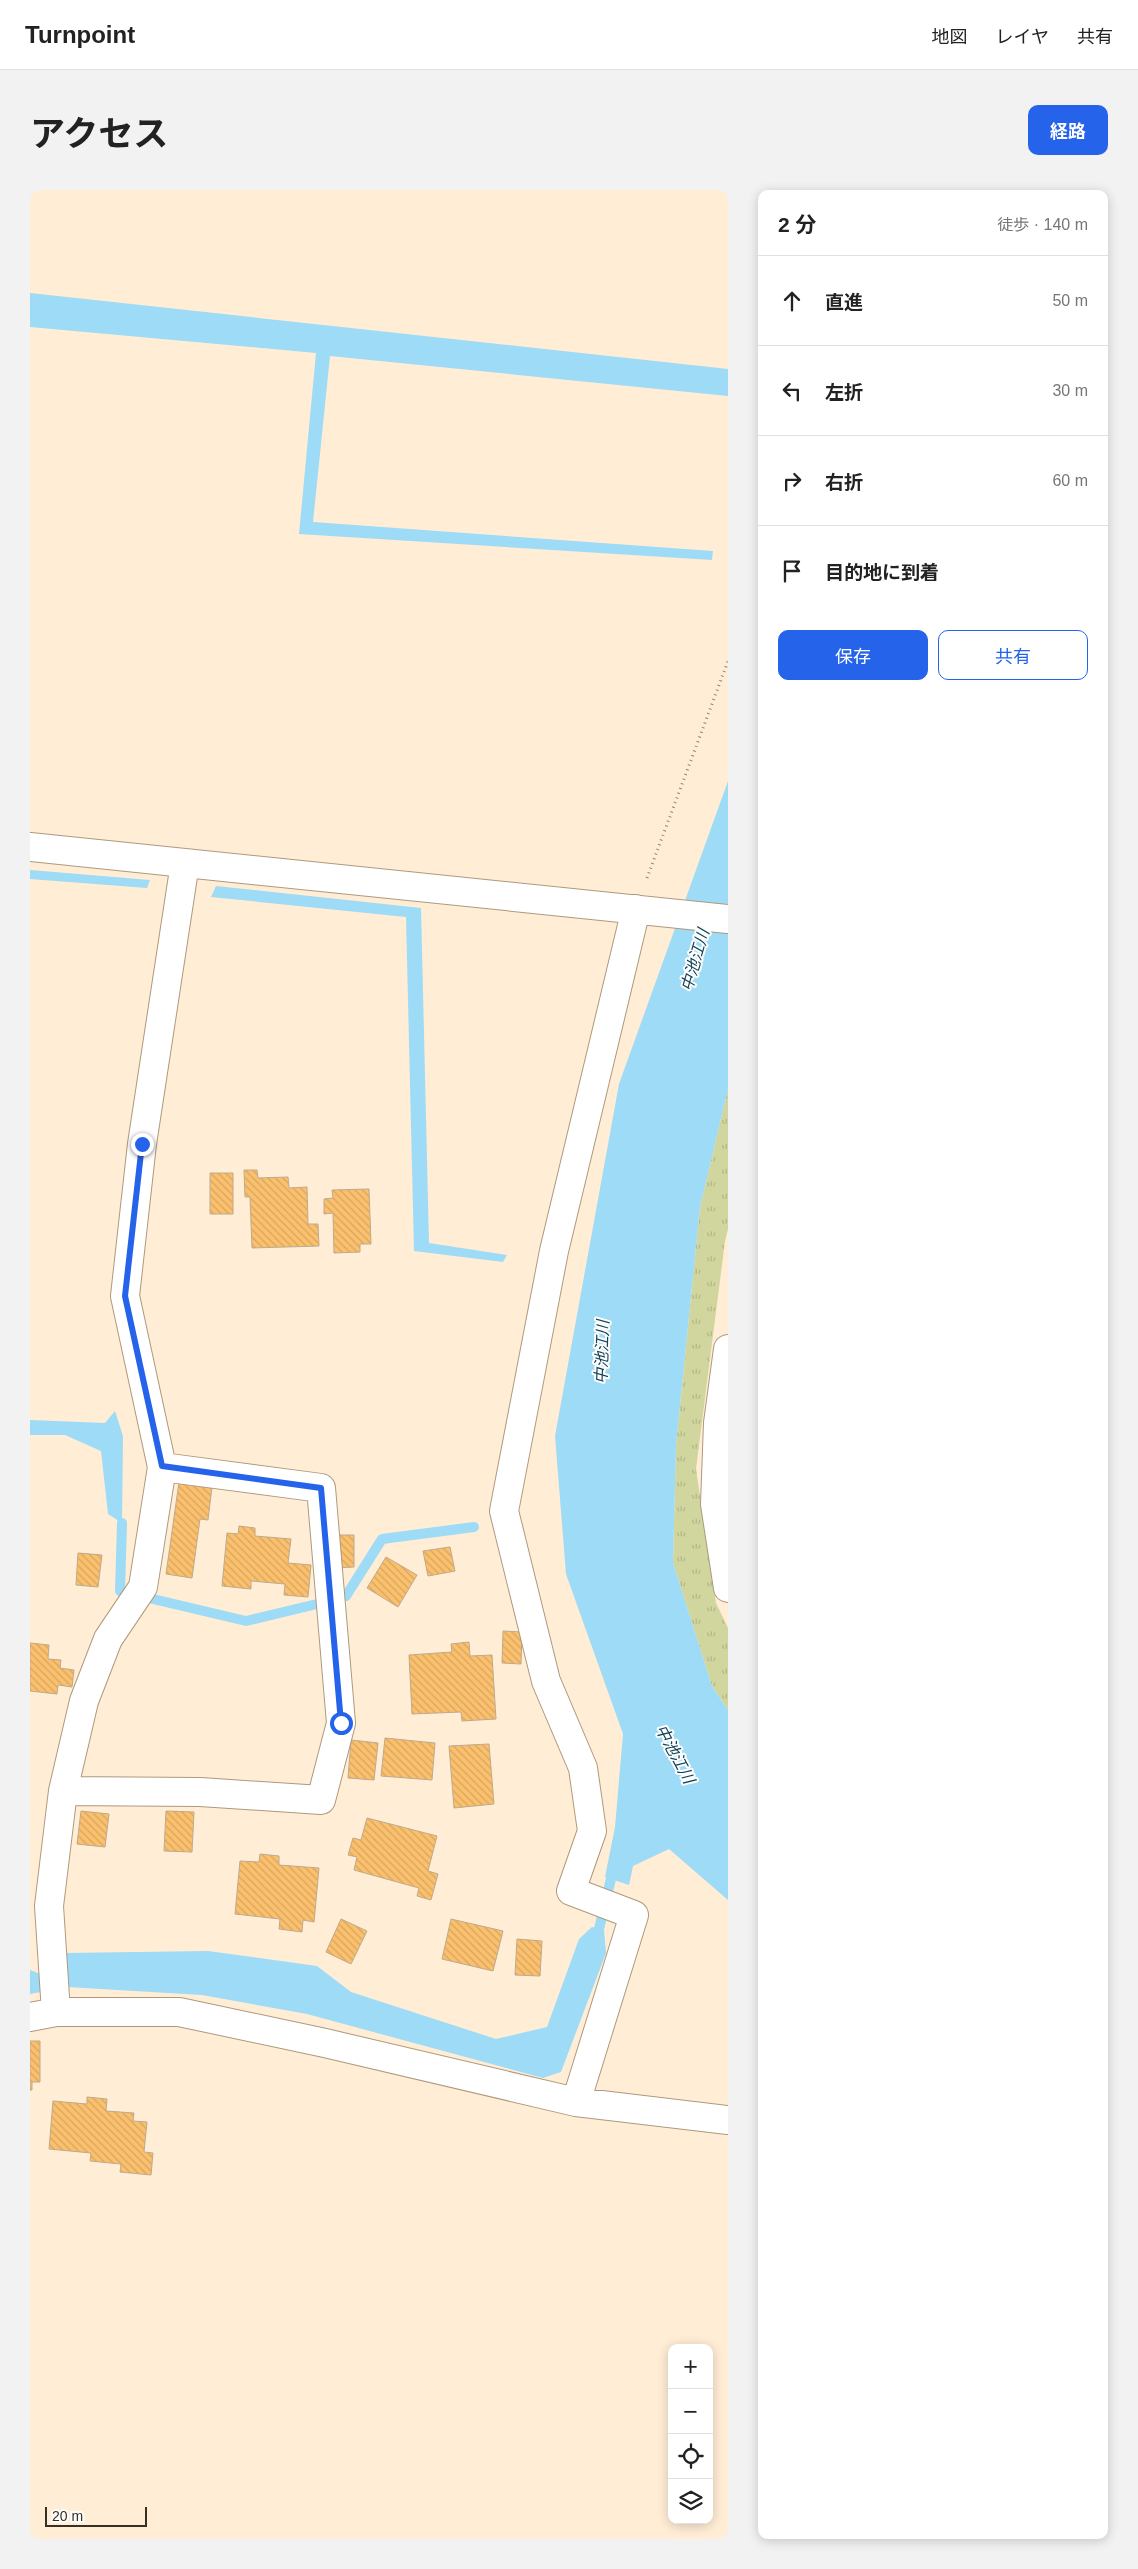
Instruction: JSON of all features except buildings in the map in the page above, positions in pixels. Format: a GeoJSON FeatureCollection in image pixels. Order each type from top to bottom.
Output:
{"type":"FeatureCollection","features":[{"type":"Feature","properties":{"kind":"street"},"geometry":{"type":"LineString","coordinates":[[30,847],[728,919]]}},
{"type":"Feature","properties":{"kind":"street"},"geometry":{"type":"LineString","coordinates":[[56,2003],[49,1906],[63,1791],[84,1701],[104,1648],[143,1587],[162,1466],[125,1296],[142,1144],[185,863]]}},
{"type":"Feature","properties":{"kind":"street"},"geometry":{"type":"LineString","coordinates":[[576,2102],[634,1914],[571,1891],[592,1831],[583,1768],[546,1681],[504,1511],[554,1251],[643,910]]}},
{"type":"Feature","properties":{"kind":"street"},"geometry":{"type":"LineString","coordinates":[[728,1349],[718,1423],[728,1588]]}},
{"type":"Feature","properties":{"kind":"street"},"geometry":{"type":"LineString","coordinates":[[63,1791],[200,1792],[321,1800],[341,1723],[321,1488],[162,1466]]}},
{"type":"Feature","properties":{"kind":"street"},"geometry":{"type":"LineString","coordinates":[[30,2017],[56,2003],[179,2012],[325,2043],[576,2102],[728,2120]]}},
{"type":"Feature","properties":{"kind":"path"},"geometry":{"type":"LineString","coordinates":[[643,910],[728,661]]}},
{"type":"Feature","properties":{"kind":"green space"},"geometry":{"type":"Polygon","coordinates":[[[728,1089],[728,1229],[696,1469],[716,1603],[728,1628],[728,1710],[712,1686],[673,1563],[676,1445],[700,1207],[728,1089]]]}},
{"type":"Feature","properties":{"kind":"water"},"geometry":{"type":"Polygon","coordinates":[[[30,293],[728,369],[728,396],[330,356],[313,522],[713,551],[712,560],[299,534],[316,353],[30,327],[30,293]]]}},
{"type":"Feature","properties":{"kind":"water","name":"中池江川"},"geometry":{"type":"Polygon","coordinates":[[[728,781],[728,1089],[700,1207],[676,1445],[673,1563],[712,1686],[728,1710],[728,1900],[669,1849],[633,1866],[629,1885],[605,1877],[615,1827],[623,1734],[566,1574],[555,1436],[619,1084],[728,781]]]}},
{"type":"Feature","properties":{"kind":"water"},"geometry":{"type":"Polygon","coordinates":[[[30,870],[150,880],[147,888],[30,879],[30,870]]]}},
{"type":"Feature","properties":{"kind":"water"},"geometry":{"type":"Polygon","coordinates":[[[216,886],[421,908],[429,1243],[507,1255],[503,1262],[414,1251],[406,917],[211,897],[216,886]]]}},
{"type":"Feature","properties":{"kind":"water"},"geometry":{"type":"Polygon","coordinates":[[[115,1411],[123,1436],[122,1523],[108,1514],[101,1451],[65,1435],[30,1435],[30,1420],[105,1423],[115,1411]]]}},
{"type":"Feature","properties":{"kind":"water"},"geometry":{"type":"Polygon","coordinates":[[[592,1927],[604,1930],[606,1953],[561,2072],[543,2078],[307,2014],[202,1995],[67,1987],[30,1994],[30,1970],[48,1977],[66,1953],[208,1951],[317,1966],[351,1992],[496,2039],[547,2027],[579,1939],[592,1927]]]}},
{"type":"Feature","properties":{"kind":"waterway"},"geometry":{"type":"LineString","coordinates":[[120,1591],[122,1523]]}},
{"type":"Feature","properties":{"kind":"waterway"},"geometry":{"type":"LineString","coordinates":[[346,1596],[382,1539],[474,1527]]}},
{"type":"Feature","properties":{"kind":"waterway"},"geometry":{"type":"LineString","coordinates":[[153,1599],[246,1621],[317,1604]]}},
{"type":"Feature","properties":{"kind":"waterway"},"geometry":{"type":"LineString","coordinates":[[599,1929],[614,1866]]}},
{"type":"Feature","properties":{"kind":"route"},"geometry":{"type":"LineString","coordinates":[[142,1144],[125,1296],[162,1466],[321,1488],[341,1723]]}}]}
